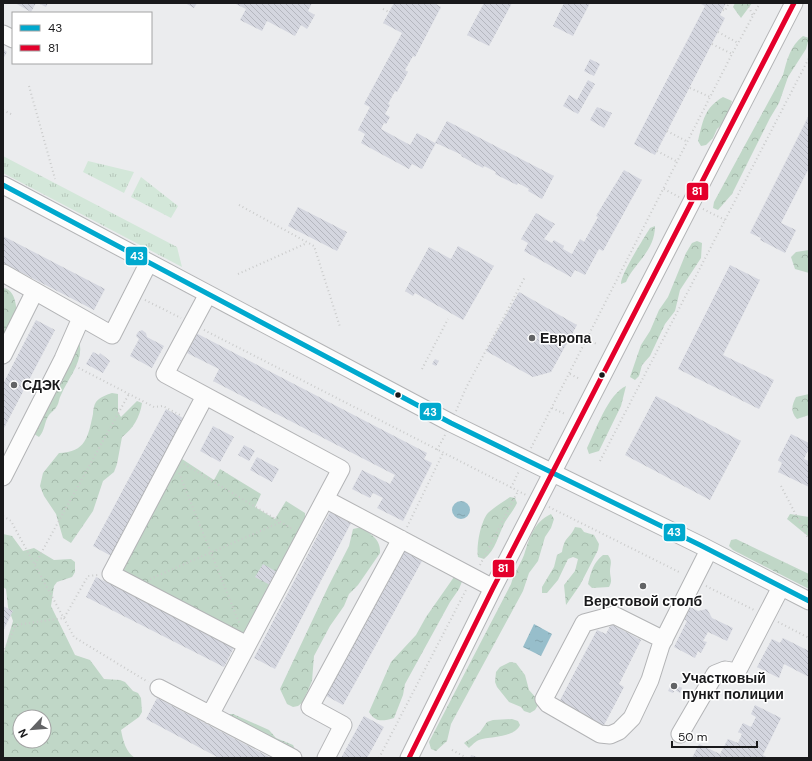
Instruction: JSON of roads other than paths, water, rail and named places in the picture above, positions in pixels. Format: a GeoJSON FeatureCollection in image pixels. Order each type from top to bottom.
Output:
{"type":"FeatureCollection","features":[{"type":"Feature","properties":{"kind":"street"},"geometry":{"type":"LineString","coordinates":[[409,758],[493,588],[794,3]]}},
{"type":"Feature","properties":{"kind":"street"},"geometry":{"type":"LineString","coordinates":[[3,34],[12,38]]}},
{"type":"Feature","properties":{"kind":"street"},"geometry":{"type":"LineString","coordinates":[[3,185],[148,264],[208,294],[444,419],[809,601]]}},
{"type":"Feature","properties":{"kind":"street"},"geometry":{"type":"LineString","coordinates":[[3,273],[112,336],[148,264]]}},
{"type":"Feature","properties":{"kind":"street"},"geometry":{"type":"LineString","coordinates":[[3,355],[35,291]]}},
{"type":"Feature","properties":{"kind":"street"},"geometry":{"type":"LineString","coordinates":[[208,294],[165,374],[342,468],[210,715]]}},
{"type":"Feature","properties":{"kind":"street"},"geometry":{"type":"LineString","coordinates":[[3,477],[63,359],[81,318]]}},
{"type":"Feature","properties":{"kind":"street"},"geometry":{"type":"LineString","coordinates":[[205,396],[111,574],[247,645]]}},
{"type":"Feature","properties":{"kind":"street"},"geometry":{"type":"LineString","coordinates":[[325,499],[493,588]]}},
{"type":"Feature","properties":{"kind":"street"},"geometry":{"type":"LineString","coordinates":[[326,758],[343,725],[310,707],[401,539]]}},
{"type":"Feature","properties":{"kind":"street"},"geometry":{"type":"LineString","coordinates":[[664,640],[614,615],[584,622],[544,699],[548,704],[600,734],[610,735],[615,733],[632,718],[650,680],[664,640],[709,550]]}},
{"type":"Feature","properties":{"kind":"street"},"geometry":{"type":"LineString","coordinates":[[680,734],[715,674],[725,670],[737,672],[781,586]]}},
{"type":"Feature","properties":{"kind":"street"},"geometry":{"type":"LineString","coordinates":[[159,688],[293,758]]}},
{"type":"Feature","properties":{"kind":"water"},"geometry":{"type":"Polygon","coordinates":[[[457,501],[465,501],[470,506],[468,517],[465,519],[457,519],[452,514],[452,506],[457,501]]]}},
{"type":"Feature","properties":{"kind":"water"},"geometry":{"type":"Polygon","coordinates":[[[534,624],[552,634],[541,656],[523,647],[534,624]]]}},
{"type":"Feature","properties":{"kind":"place","name":"Европа"},"geometry":{"type":"Point","coordinates":[532,338]}},
{"type":"Feature","properties":{"kind":"place","name":"СДЭК"},"geometry":{"type":"Point","coordinates":[14,385]}},
{"type":"Feature","properties":{"kind":"place","name":"Верстовой столб"},"geometry":{"type":"Point","coordinates":[643,586]}},
{"type":"Feature","properties":{"kind":"place","name":"Участковый пункт полиции"},"geometry":{"type":"Point","coordinates":[674,686]}}]}
